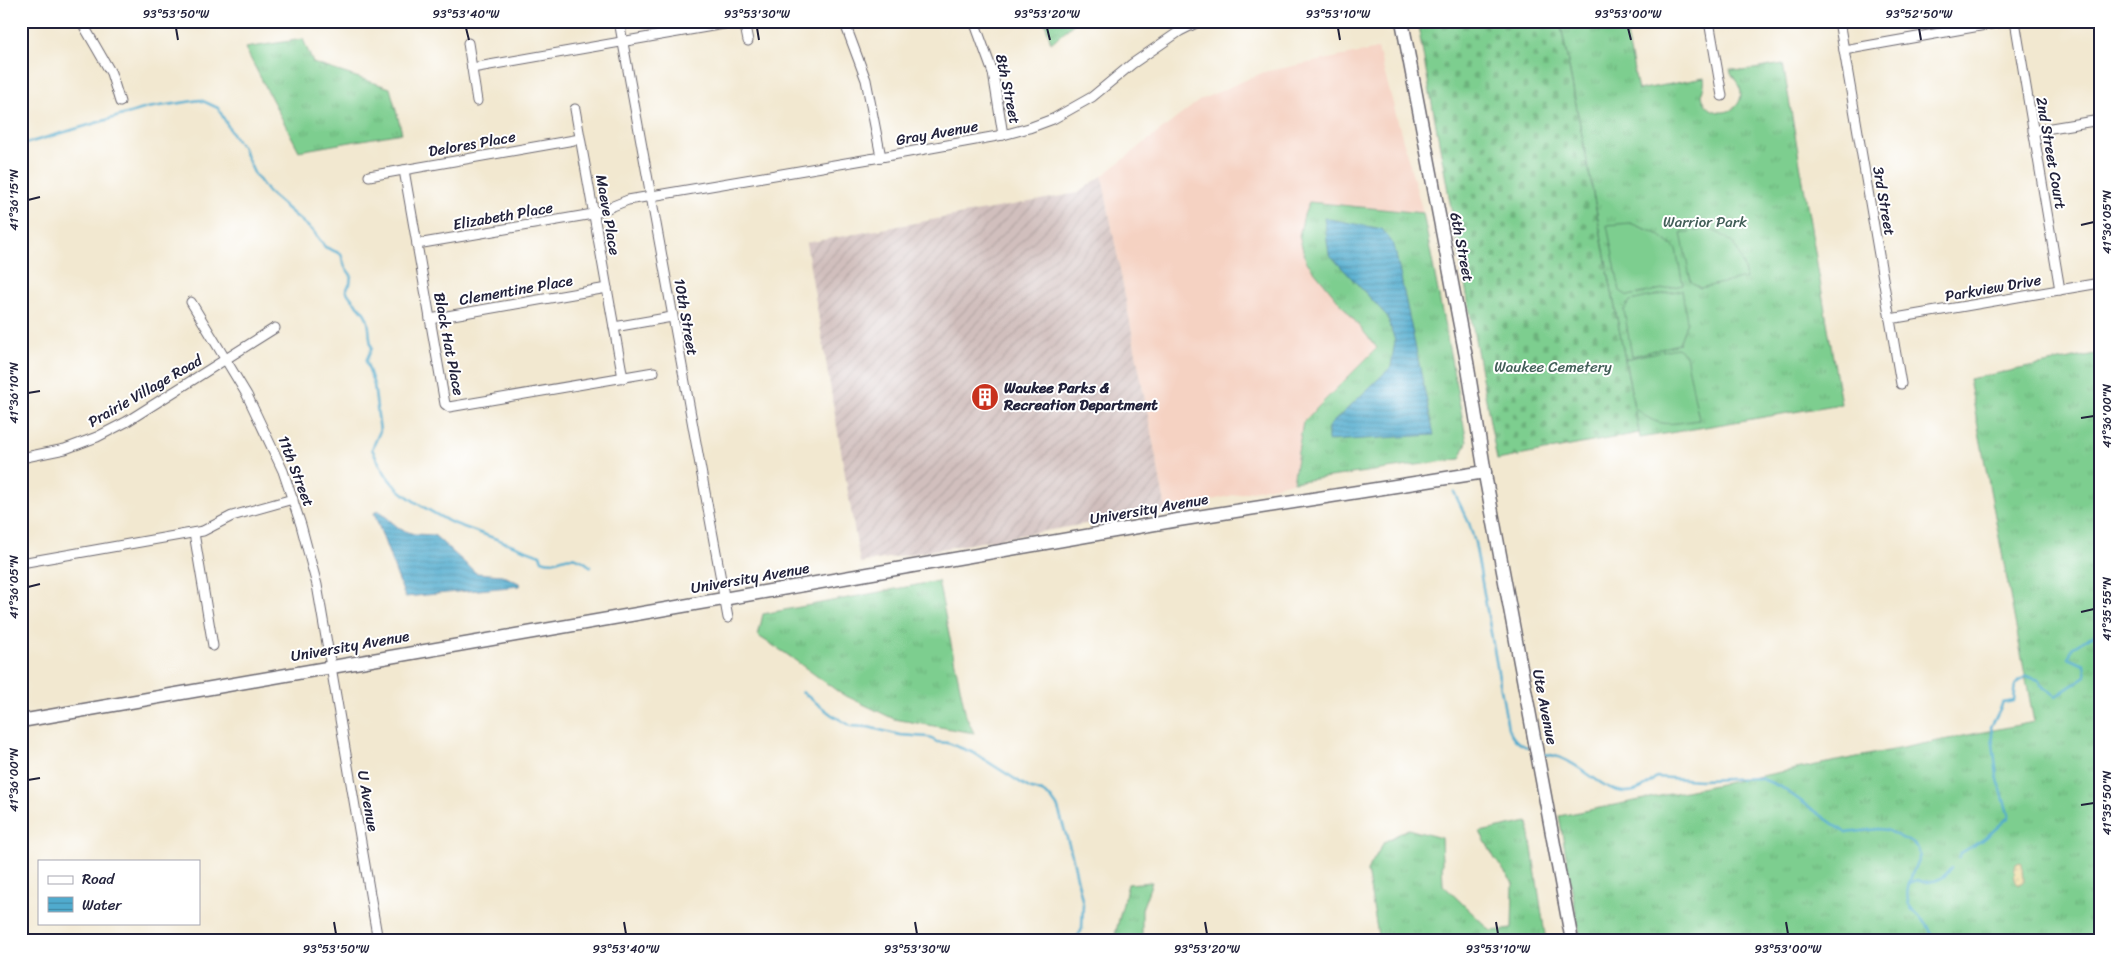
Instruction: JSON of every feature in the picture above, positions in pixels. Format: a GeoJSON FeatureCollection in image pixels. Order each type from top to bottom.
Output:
{"type":"FeatureCollection","features":[{"type":"Feature","properties":{"kind":"street"},"geometry":{"type":"LineString","coordinates":[[82,21],[111,73],[120,102]]}},
{"type":"Feature","properties":{"kind":"street","name":"10th Street"},"geometry":{"type":"LineString","coordinates":[[619,21],[728,618]]}},
{"type":"Feature","properties":{"kind":"street"},"geometry":{"type":"LineString","coordinates":[[472,68],[742,21],[748,41]]}},
{"type":"Feature","properties":{"kind":"street"},"geometry":{"type":"LineString","coordinates":[[844,21],[866,80],[881,157]]}},
{"type":"Feature","properties":{"kind":"street","name":"8th Street"},"geometry":{"type":"LineString","coordinates":[[974,21],[993,73],[1004,135]]}},
{"type":"Feature","properties":{"kind":"street","name":"Gray Avenue"},"geometry":{"type":"LineString","coordinates":[[593,214],[628,200],[1004,135],[1029,128],[1053,119],[1092,97],[1132,64],[1180,31],[1200,21]]}},
{"type":"Feature","properties":{"kind":"street","name":"6th Street"},"geometry":{"type":"LineString","coordinates":[[1402,21],[1467,362],[1485,476]]}},
{"type":"Feature","properties":{"kind":"street"},"geometry":{"type":"LineString","coordinates":[[1709,21],[1722,96]]}},
{"type":"Feature","properties":{"kind":"street","name":"3rd Street"},"geometry":{"type":"LineString","coordinates":[[1839,21],[1901,384]]}},
{"type":"Feature","properties":{"kind":"street"},"geometry":{"type":"LineString","coordinates":[[1844,50],[2008,21]]}},
{"type":"Feature","properties":{"kind":"street","name":"2nd Street Court"},"geometry":{"type":"LineString","coordinates":[[2015,21],[2060,290]]}},
{"type":"Feature","properties":{"kind":"street"},"geometry":{"type":"LineString","coordinates":[[468,42],[477,101]]}},
{"type":"Feature","properties":{"kind":"street","name":"Maeve Place"},"geometry":{"type":"LineString","coordinates":[[575,109],[623,378]]}},
{"type":"Feature","properties":{"kind":"street"},"geometry":{"type":"LineString","coordinates":[[2033,131],[2100,120]]}},
{"type":"Feature","properties":{"kind":"street","name":"Delores Place"},"geometry":{"type":"LineString","coordinates":[[368,176],[580,139]]}},
{"type":"Feature","properties":{"kind":"street","name":"Black Hat Place"},"geometry":{"type":"LineString","coordinates":[[404,170],[445,404],[449,407],[654,372]]}},
{"type":"Feature","properties":{"kind":"street","name":"Elizabeth Place"},"geometry":{"type":"LineString","coordinates":[[417,244],[593,214]]}},
{"type":"Feature","properties":{"kind":"street","name":"Parkview Drive"},"geometry":{"type":"LineString","coordinates":[[1890,319],[2100,283]]}},
{"type":"Feature","properties":{"kind":"street","name":"Clementine Place"},"geometry":{"type":"LineString","coordinates":[[430,319],[606,288]]}},
{"type":"Feature","properties":{"kind":"street","name":"11th Street"},"geometry":{"type":"LineString","coordinates":[[191,302],[248,395],[268,436],[293,499],[317,585],[330,666]]}},
{"type":"Feature","properties":{"kind":"street"},"geometry":{"type":"LineString","coordinates":[[614,327],[672,317]]}},
{"type":"Feature","properties":{"kind":"street","name":"Prairie Village Road"},"geometry":{"type":"LineString","coordinates":[[21,458],[65,449],[96,437],[126,422],[275,328]]}},
{"type":"Feature","properties":{"kind":"street","name":"University Avenue"},"geometry":{"type":"LineString","coordinates":[[21,721],[1178,520],[1485,476]]}},
{"type":"Feature","properties":{"kind":"street","name":"Ute Avenue"},"geometry":{"type":"LineString","coordinates":[[1485,476],[1572,941]]}},
{"type":"Feature","properties":{"kind":"street"},"geometry":{"type":"LineString","coordinates":[[21,563],[203,531],[232,516],[293,499]]}},
{"type":"Feature","properties":{"kind":"street"},"geometry":{"type":"LineString","coordinates":[[194,533],[213,646]]}},
{"type":"Feature","properties":{"kind":"street","name":"U Avenue"},"geometry":{"type":"LineString","coordinates":[[330,666],[378,941]]}},
{"type":"Feature","properties":{"kind":"shaded area"},"geometry":{"type":"Polygon","coordinates":[[[1378,49],[1423,213],[1310,202],[1304,215],[1306,261],[1378,348],[1303,422],[1293,482],[1166,510],[1102,176],[1200,100],[1264,72],[1378,49]]]}},
{"type":"Feature","properties":{"kind":"shaded area"},"geometry":{"type":"Polygon","coordinates":[[[1102,176],[1166,510],[860,563],[806,243],[1078,193],[1102,176]]]}},
{"type":"Feature","properties":{"kind":"green space"},"geometry":{"type":"Polygon","coordinates":[[[1045,21],[1077,21],[1051,43],[1045,21]]]}},
{"type":"Feature","properties":{"kind":"green space","name":"Waukee Cemetery"},"geometry":{"type":"Polygon","coordinates":[[[1417,21],[1560,21],[1639,433],[1497,460],[1417,21]]]}},
{"type":"Feature","properties":{"kind":"green space","name":"Warrior Park"},"geometry":{"type":"Polygon","coordinates":[[[1560,21],[1624,21],[1638,90],[1704,78],[1702,93],[1704,101],[1708,107],[1719,112],[1726,112],[1736,106],[1741,94],[1741,90],[1730,69],[1742,71],[1783,64],[1841,404],[1640,438],[1560,21]]]}},
{"type":"Feature","properties":{"kind":"green space"},"geometry":{"type":"Polygon","coordinates":[[[303,39],[313,63],[390,88],[402,133],[299,151],[245,48],[303,39]]]}},
{"type":"Feature","properties":{"kind":"green space"},"geometry":{"type":"Polygon","coordinates":[[[1309,202],[1423,213],[1467,442],[1460,459],[1293,482],[1303,422],[1377,348],[1306,261],[1299,236],[1309,202]]]}},
{"type":"Feature","properties":{"kind":"green space"},"geometry":{"type":"Polygon","coordinates":[[[1630,223],[1658,234],[1676,249],[1683,285],[1628,296],[1620,291],[1607,225],[1630,223]]]}},
{"type":"Feature","properties":{"kind":"green space"},"geometry":{"type":"Polygon","coordinates":[[[1708,229],[1725,237],[1735,247],[1739,253],[1746,278],[1700,288],[1691,282],[1681,233],[1708,229]]]}},
{"type":"Feature","properties":{"kind":"green space"},"geometry":{"type":"Polygon","coordinates":[[[1682,290],[1687,321],[1679,344],[1632,356],[1624,310],[1630,301],[1682,290]]]}},
{"type":"Feature","properties":{"kind":"green space"},"geometry":{"type":"Polygon","coordinates":[[[1677,348],[1686,355],[1699,420],[1671,423],[1657,422],[1634,407],[1625,359],[1677,348]]]}},
{"type":"Feature","properties":{"kind":"green space"},"geometry":{"type":"Polygon","coordinates":[[[2100,353],[2100,941],[1581,941],[1559,816],[2034,722],[1969,379],[2100,353]]]}},
{"type":"Feature","properties":{"kind":"green space"},"geometry":{"type":"Polygon","coordinates":[[[938,581],[966,716],[974,733],[894,719],[840,693],[758,636],[763,614],[938,581]]]}},
{"type":"Feature","properties":{"kind":"green space"},"geometry":{"type":"Polygon","coordinates":[[[1528,822],[1546,941],[1379,941],[1367,871],[1384,842],[1408,829],[1441,838],[1443,885],[1491,931],[1512,929],[1513,883],[1495,859],[1480,832],[1528,822]]]}},
{"type":"Feature","properties":{"kind":"green space"},"geometry":{"type":"Polygon","coordinates":[[[1152,882],[1142,909],[1142,941],[1110,941],[1115,935],[1128,884],[1152,882]]]}},
{"type":"Feature","properties":{"kind":"sand"},"geometry":{"type":"Polygon","coordinates":[[[2020,862],[2022,864],[2023,882],[2019,884],[2014,872],[2016,864],[2020,862]]]}},
{"type":"Feature","properties":{"kind":"water"},"geometry":{"type":"Polygon","coordinates":[[[1324,218],[1382,229],[1394,245],[1434,435],[1328,441],[1328,427],[1391,367],[1395,341],[1387,316],[1329,254],[1324,218]]]}},
{"type":"Feature","properties":{"kind":"water"},"geometry":{"type":"Polygon","coordinates":[[[378,510],[400,529],[414,534],[434,535],[476,573],[502,575],[519,583],[520,586],[405,597],[374,513],[378,510]]]}},
{"type":"Feature","properties":{"kind":"waterway"},"geometry":{"type":"LineString","coordinates":[[21,145],[147,108],[200,100],[218,108],[234,137],[242,146],[254,173],[268,192],[313,231],[325,247],[341,254],[345,267],[351,275],[350,284],[346,290],[366,316],[372,348],[366,361],[374,385],[380,431],[372,449],[389,479],[409,497],[450,522],[540,555],[542,560],[549,562],[569,557],[582,561],[591,567]]}},
{"type":"Feature","properties":{"kind":"waterway"},"geometry":{"type":"LineString","coordinates":[[1454,492],[1469,523],[1475,543],[1508,728],[1517,741],[1523,746],[1532,748]]}},
{"type":"Feature","properties":{"kind":"waterway"},"geometry":{"type":"LineString","coordinates":[[1959,857],[1961,853],[1984,839],[2009,817],[1997,776],[1991,727],[2003,703],[2014,701],[2016,684],[2026,676],[2039,680],[2044,688],[2056,696],[2086,676],[2084,665],[2069,658],[2072,648],[2100,631]]}},
{"type":"Feature","properties":{"kind":"waterway"},"geometry":{"type":"LineString","coordinates":[[802,692],[832,715],[851,726],[868,727],[900,735],[928,737],[937,742],[948,743],[974,753],[1029,788],[1042,792],[1051,798],[1058,808],[1072,855],[1083,904],[1082,929],[1074,941]]}},
{"type":"Feature","properties":{"kind":"waterway"},"geometry":{"type":"LineString","coordinates":[[1545,754],[1561,758],[1608,787],[1619,791],[1631,792],[1643,788],[1656,777],[1700,780],[1760,778],[1781,787],[1846,833],[1878,829],[1886,830],[1917,847],[1920,854],[1911,876],[1908,899],[1915,913],[1927,924],[1934,941]]}},
{"type":"Feature","properties":{"kind":"waterway"},"geometry":{"type":"LineString","coordinates":[[1909,883],[1917,880],[1931,882],[1944,876],[1951,868]]}},
{"type":"Feature","properties":{"kind":"place","name":"Waukee Parks & Recreation Department"},"geometry":{"type":"Point","coordinates":[985,397]}}]}
